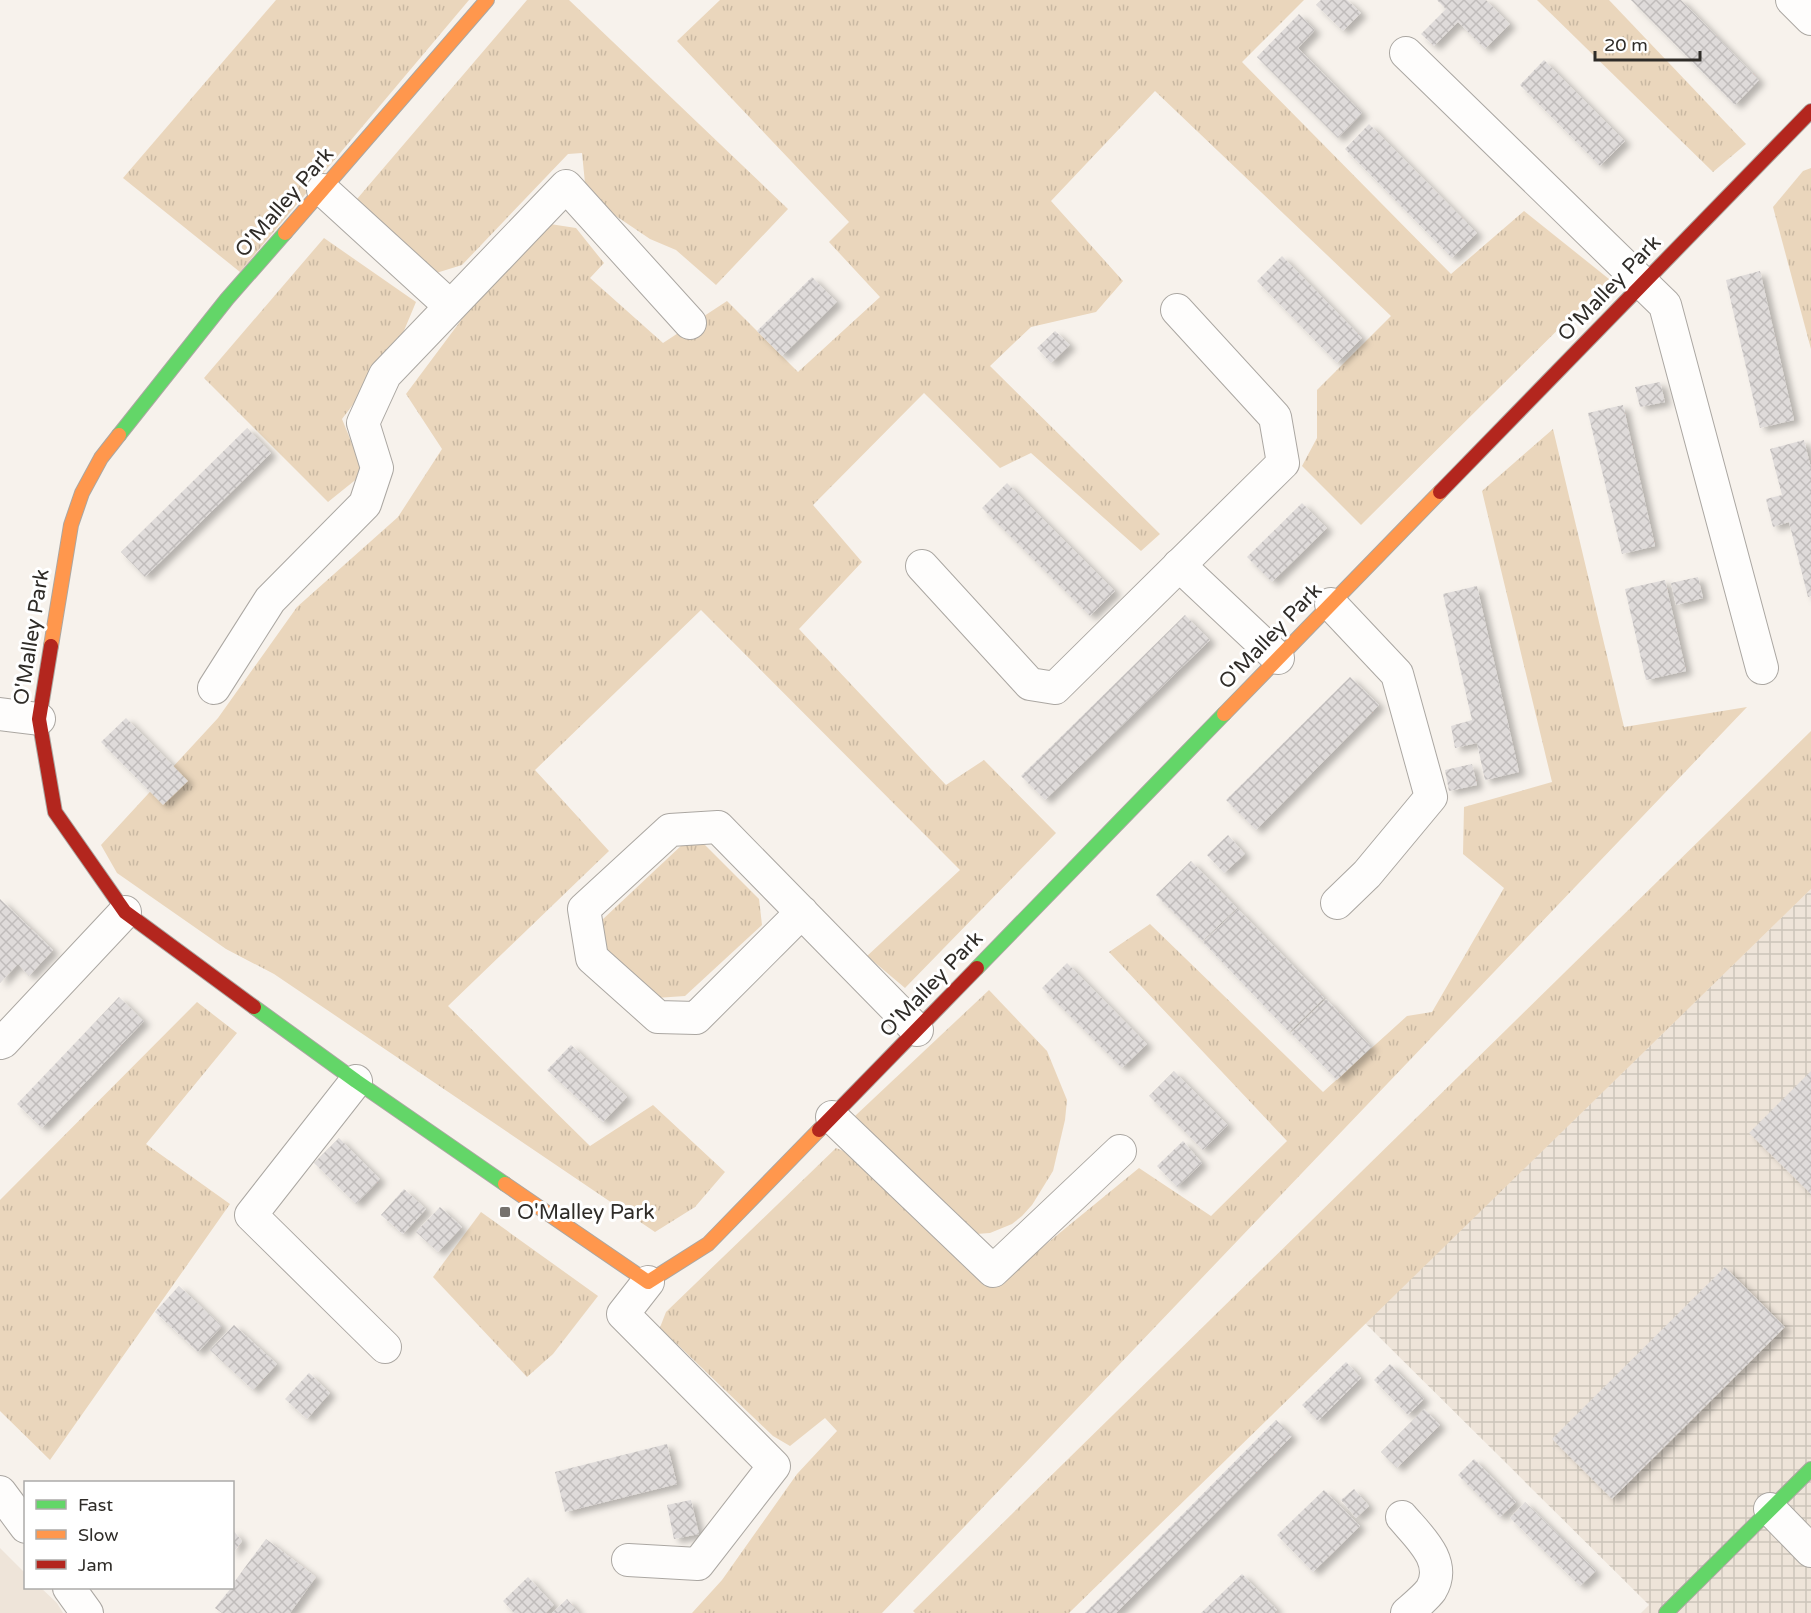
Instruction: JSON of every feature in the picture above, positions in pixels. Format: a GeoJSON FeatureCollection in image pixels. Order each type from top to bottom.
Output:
{"type":"FeatureCollection","features":[{"type":"Feature","properties":{"kind":"street","name":"O'Malley Park"},"geometry":{"type":"LineString","coordinates":[[487,0],[227,299],[101,458],[82,493],[71,525],[39,720],[55,812],[125,912],[356,1081],[648,1282],[708,1244],[1811,111]]}},
{"type":"Feature","properties":{"kind":"street"},"geometry":{"type":"LineString","coordinates":[[1792,0],[1811,19]]}},
{"type":"Feature","properties":{"kind":"street"},"geometry":{"type":"LineString","coordinates":[[1406,53],[1665,305],[1762,668]]}},
{"type":"Feature","properties":{"kind":"street"},"geometry":{"type":"LineString","coordinates":[[214,688],[270,600],[365,504],[377,468],[363,423],[385,375],[566,186],[690,323]]}},
{"type":"Feature","properties":{"kind":"street"},"geometry":{"type":"LineString","coordinates":[[323,190],[450,306]]}},
{"type":"Feature","properties":{"kind":"street"},"geometry":{"type":"LineString","coordinates":[[922,566],[1030,684],[1055,688],[1282,463],[1275,417],[1177,310]]}},
{"type":"Feature","properties":{"kind":"street"},"geometry":{"type":"LineString","coordinates":[[1179,565],[1278,658]]}},
{"type":"Feature","properties":{"kind":"street"},"geometry":{"type":"LineString","coordinates":[[1331,604],[1397,674],[1431,798],[1367,874],[1337,903]]}},
{"type":"Feature","properties":{"kind":"street"},"geometry":{"type":"LineString","coordinates":[[0,714],[39,720]]}},
{"type":"Feature","properties":{"kind":"street"},"geometry":{"type":"LineString","coordinates":[[802,912],[696,1018],[658,1017],[592,958],[584,909],[670,830],[718,826],[802,912],[917,1030]]}},
{"type":"Feature","properties":{"kind":"street"},"geometry":{"type":"LineString","coordinates":[[0,1043],[125,912]]}},
{"type":"Feature","properties":{"kind":"street"},"geometry":{"type":"LineString","coordinates":[[356,1081],[251,1215],[385,1347]]}},
{"type":"Feature","properties":{"kind":"street"},"geometry":{"type":"LineString","coordinates":[[832,1117],[993,1271],[1120,1151]]}},
{"type":"Feature","properties":{"kind":"street"},"geometry":{"type":"LineString","coordinates":[[628,1560],[698,1564],[774,1466],[623,1314],[648,1282]]}},
{"type":"Feature","properties":{"kind":"street"},"geometry":{"type":"LineString","coordinates":[[1666,1613],[1811,1469]]}},
{"type":"Feature","properties":{"kind":"street"},"geometry":{"type":"LineString","coordinates":[[0,1492],[24,1524]]}},
{"type":"Feature","properties":{"kind":"street"},"geometry":{"type":"LineString","coordinates":[[1770,1509],[1811,1551]]}},
{"type":"Feature","properties":{"kind":"street"},"geometry":{"type":"LineString","coordinates":[[1402,1517],[1431,1550],[1437,1572],[1431,1590],[1407,1613]]}},
{"type":"Feature","properties":{"kind":"street"},"geometry":{"type":"LineString","coordinates":[[70,1589],[87,1613]]}},
{"type":"Feature","properties":{"kind":"shaded area"},"geometry":{"type":"Polygon","coordinates":[[[1811,889],[1811,1613],[1641,1613],[1649,1605],[1365,1323],[1811,889]]]}},
{"type":"Feature","properties":{"kind":"shaded area"},"geometry":{"type":"Polygon","coordinates":[[[0,1548],[24,1572],[24,1589],[42,1589],[57,1603],[63,1613],[0,1613],[0,1548]]]}},
{"type":"Feature","properties":{"kind":"green space"},"geometry":{"type":"Polygon","coordinates":[[[276,0],[469,0],[240,272],[123,178],[276,0]]]}},
{"type":"Feature","properties":{"kind":"green space"},"geometry":{"type":"Polygon","coordinates":[[[527,0],[569,0],[788,209],[716,285],[676,250],[650,239],[613,214],[585,183],[582,153],[568,154],[462,265],[433,274],[357,199],[527,0]]]}},
{"type":"Feature","properties":{"kind":"green space"},"geometry":{"type":"Polygon","coordinates":[[[720,0],[1304,0],[1242,62],[1451,274],[1524,211],[1609,279],[1361,525],[1302,466],[1317,438],[1317,390],[1391,316],[1155,91],[1051,201],[1123,281],[1096,312],[1031,327],[990,366],[1160,534],[1141,551],[1031,453],[1000,468],[924,393],[813,505],[862,562],[799,629],[946,785],[984,760],[1056,833],[905,988],[867,956],[960,870],[701,610],[535,770],[609,851],[448,1006],[590,1146],[653,1105],[725,1172],[695,1207],[655,1232],[274,974],[226,949],[117,873],[101,845],[218,718],[297,607],[398,517],[442,449],[406,394],[506,260],[550,224],[576,228],[604,263],[590,278],[663,343],[727,301],[798,372],[880,297],[829,242],[849,222],[677,41],[720,0]]]}},
{"type":"Feature","properties":{"kind":"green space"},"geometry":{"type":"Polygon","coordinates":[[[1537,0],[1609,0],[1746,144],[1713,172],[1537,0]]]}},
{"type":"Feature","properties":{"kind":"green space"},"geometry":{"type":"Polygon","coordinates":[[[1811,168],[1811,349],[1773,207],[1803,171],[1811,168]]]}},
{"type":"Feature","properties":{"kind":"green space"},"geometry":{"type":"Polygon","coordinates":[[[324,238],[416,302],[398,345],[342,419],[364,473],[328,502],[204,378],[324,238]]]}},
{"type":"Feature","properties":{"kind":"green space"},"geometry":{"type":"Polygon","coordinates":[[[1553,429],[1624,727],[1747,707],[882,1613],[692,1613],[722,1580],[797,1474],[837,1431],[825,1418],[790,1446],[773,1436],[677,1344],[659,1330],[666,1312],[836,1148],[861,1158],[996,1285],[1139,1168],[1211,1216],[1287,1141],[1109,952],[1150,924],[1323,1092],[1407,1016],[1432,1012],[1504,888],[1463,854],[1464,807],[1552,782],[1482,491],[1553,429]]]}},
{"type":"Feature","properties":{"kind":"green space"},"geometry":{"type":"Polygon","coordinates":[[[1811,731],[1811,889],[1069,1613],[915,1613],[913,1611],[1811,731]]]}},
{"type":"Feature","properties":{"kind":"green space"},"geometry":{"type":"Polygon","coordinates":[[[684,843],[705,845],[759,899],[762,925],[685,996],[656,998],[601,949],[601,921],[684,843]]]}},
{"type":"Feature","properties":{"kind":"green space"},"geometry":{"type":"Polygon","coordinates":[[[989,990],[1047,1051],[1067,1100],[1065,1120],[1053,1171],[1032,1205],[1012,1224],[990,1233],[976,1234],[947,1214],[855,1116],[989,990]]]}},
{"type":"Feature","properties":{"kind":"green space"},"geometry":{"type":"Polygon","coordinates":[[[197,1002],[237,1033],[146,1144],[230,1204],[50,1460],[0,1411],[0,1200],[197,1002]]]}},
{"type":"Feature","properties":{"kind":"green space"},"geometry":{"type":"Polygon","coordinates":[[[481,1212],[598,1296],[553,1354],[527,1377],[433,1277],[481,1212]]]}},
{"type":"Feature","properties":{"kind":"building"},"geometry":{"type":"Polygon","coordinates":[[[1321,0],[1347,0],[1361,13],[1343,31],[1316,5],[1321,0]]]}},
{"type":"Feature","properties":{"kind":"building"},"geometry":{"type":"Polygon","coordinates":[[[1437,0],[1486,0],[1510,24],[1485,49],[1458,22],[1434,46],[1421,34],[1446,9],[1437,0]]]}},
{"type":"Feature","properties":{"kind":"building"},"geometry":{"type":"Polygon","coordinates":[[[1631,0],[1681,0],[1759,80],[1735,105],[1631,0]]]}},
{"type":"Feature","properties":{"kind":"building"},"geometry":{"type":"Polygon","coordinates":[[[1299,14],[1315,30],[1298,48],[1362,113],[1338,138],[1257,57],[1299,14]]]}},
{"type":"Feature","properties":{"kind":"building"},"geometry":{"type":"Polygon","coordinates":[[[1544,60],[1625,141],[1600,166],[1520,85],[1544,60]]]}},
{"type":"Feature","properties":{"kind":"building"},"geometry":{"type":"Polygon","coordinates":[[[1369,124],[1477,233],[1452,258],[1345,149],[1369,124]]]}},
{"type":"Feature","properties":{"kind":"building"},"geometry":{"type":"Polygon","coordinates":[[[1282,256],[1362,338],[1337,363],[1257,281],[1282,256]]]}},
{"type":"Feature","properties":{"kind":"building"},"geometry":{"type":"Polygon","coordinates":[[[1760,271],[1794,420],[1760,428],[1726,280],[1760,271]]]}},
{"type":"Feature","properties":{"kind":"building"},"geometry":{"type":"Polygon","coordinates":[[[812,277],[837,302],[782,356],[757,331],[812,277]]]}},
{"type":"Feature","properties":{"kind":"building"},"geometry":{"type":"Polygon","coordinates":[[[1055,331],[1070,345],[1051,363],[1037,348],[1055,331]]]}},
{"type":"Feature","properties":{"kind":"building"},"geometry":{"type":"Polygon","coordinates":[[[1660,382],[1665,402],[1640,407],[1635,387],[1660,382]]]}},
{"type":"Feature","properties":{"kind":"building"},"geometry":{"type":"Polygon","coordinates":[[[1623,405],[1655,546],[1622,554],[1588,413],[1623,405]]]}},
{"type":"Feature","properties":{"kind":"building"},"geometry":{"type":"Polygon","coordinates":[[[247,428],[271,453],[145,577],[121,552],[247,428]]]}},
{"type":"Feature","properties":{"kind":"building"},"geometry":{"type":"Polygon","coordinates":[[[1804,440],[1811,468],[1811,596],[1808,597],[1789,522],[1773,527],[1766,499],[1782,495],[1770,449],[1804,440]]]}},
{"type":"Feature","properties":{"kind":"building"},"geometry":{"type":"Polygon","coordinates":[[[1007,483],[1115,591],[1090,616],[982,508],[1007,483]]]}},
{"type":"Feature","properties":{"kind":"building"},"geometry":{"type":"Polygon","coordinates":[[[1302,503],[1327,528],[1272,582],[1247,557],[1302,503]]]}},
{"type":"Feature","properties":{"kind":"building"},"geometry":{"type":"Polygon","coordinates":[[[1698,577],[1703,598],[1676,605],[1671,583],[1698,577]]]}},
{"type":"Feature","properties":{"kind":"building"},"geometry":{"type":"Polygon","coordinates":[[[1665,580],[1686,671],[1646,680],[1625,589],[1665,580]]]}},
{"type":"Feature","properties":{"kind":"building"},"geometry":{"type":"Polygon","coordinates":[[[1477,586],[1519,772],[1485,780],[1477,743],[1455,748],[1451,726],[1472,720],[1443,594],[1477,586]]]}},
{"type":"Feature","properties":{"kind":"building"},"geometry":{"type":"Polygon","coordinates":[[[1185,615],[1210,640],[1045,800],[1021,776],[1185,615]]]}},
{"type":"Feature","properties":{"kind":"building"},"geometry":{"type":"Polygon","coordinates":[[[1350,677],[1379,705],[1256,830],[1226,800],[1350,677]]]}},
{"type":"Feature","properties":{"kind":"building"},"geometry":{"type":"Polygon","coordinates":[[[126,718],[188,781],[163,805],[101,742],[126,718]]]}},
{"type":"Feature","properties":{"kind":"building"},"geometry":{"type":"Polygon","coordinates":[[[1472,764],[1477,785],[1449,791],[1445,770],[1472,764]]]}},
{"type":"Feature","properties":{"kind":"building"},"geometry":{"type":"Polygon","coordinates":[[[1228,835],[1245,854],[1224,873],[1207,855],[1228,835]]]}},
{"type":"Feature","properties":{"kind":"building"},"geometry":{"type":"Polygon","coordinates":[[[1191,861],[1237,908],[1202,941],[1156,895],[1191,861]]]}},
{"type":"Feature","properties":{"kind":"building"},"geometry":{"type":"Polygon","coordinates":[[[0,899],[53,950],[29,976],[18,964],[0,983],[0,899]]]}},
{"type":"Feature","properties":{"kind":"building"},"geometry":{"type":"Polygon","coordinates":[[[1238,909],[1324,998],[1289,1032],[1203,942],[1238,909]]]}},
{"type":"Feature","properties":{"kind":"building"},"geometry":{"type":"Polygon","coordinates":[[[1067,963],[1147,1044],[1122,1068],[1042,988],[1067,963]]]}},
{"type":"Feature","properties":{"kind":"building"},"geometry":{"type":"Polygon","coordinates":[[[119,997],[144,1021],[42,1128],[17,1104],[119,997]]]}},
{"type":"Feature","properties":{"kind":"building"},"geometry":{"type":"Polygon","coordinates":[[[1326,999],[1371,1047],[1337,1080],[1291,1033],[1326,999]]]}},
{"type":"Feature","properties":{"kind":"building"},"geometry":{"type":"Polygon","coordinates":[[[571,1045],[627,1097],[603,1122],[547,1070],[571,1045]]]}},
{"type":"Feature","properties":{"kind":"building"},"geometry":{"type":"Polygon","coordinates":[[[1174,1071],[1228,1125],[1203,1150],[1149,1096],[1174,1071]]]}},
{"type":"Feature","properties":{"kind":"building"},"geometry":{"type":"Polygon","coordinates":[[[1811,1071],[1811,1194],[1749,1133],[1811,1071]]]}},
{"type":"Feature","properties":{"kind":"building"},"geometry":{"type":"Polygon","coordinates":[[[339,1138],[380,1179],[356,1204],[314,1163],[339,1138]]]}},
{"type":"Feature","properties":{"kind":"building"},"geometry":{"type":"Polygon","coordinates":[[[1183,1141],[1202,1163],[1177,1187],[1157,1166],[1183,1141]]]}},
{"type":"Feature","properties":{"kind":"building"},"geometry":{"type":"Polygon","coordinates":[[[404,1189],[426,1209],[403,1234],[381,1215],[404,1189]]]}},
{"type":"Feature","properties":{"kind":"building"},"geometry":{"type":"Polygon","coordinates":[[[440,1207],[462,1227],[438,1252],[416,1232],[440,1207]]]}},
{"type":"Feature","properties":{"kind":"building"},"geometry":{"type":"Polygon","coordinates":[[[1725,1267],[1785,1327],[1612,1499],[1552,1439],[1725,1267]]]}},
{"type":"Feature","properties":{"kind":"building"},"geometry":{"type":"Polygon","coordinates":[[[179,1286],[222,1326],[198,1352],[155,1312],[179,1286]]]}},
{"type":"Feature","properties":{"kind":"building"},"geometry":{"type":"Polygon","coordinates":[[[234,1325],[277,1364],[253,1390],[210,1350],[234,1325]]]}},
{"type":"Feature","properties":{"kind":"building"},"geometry":{"type":"Polygon","coordinates":[[[1346,1362],[1361,1378],[1318,1421],[1302,1405],[1346,1362]]]}},
{"type":"Feature","properties":{"kind":"building"},"geometry":{"type":"Polygon","coordinates":[[[1390,1364],[1424,1399],[1408,1415],[1374,1380],[1390,1364]]]}},
{"type":"Feature","properties":{"kind":"building"},"geometry":{"type":"Polygon","coordinates":[[[309,1373],[330,1393],[307,1419],[285,1399],[309,1373]]]}},
{"type":"Feature","properties":{"kind":"building"},"geometry":{"type":"Polygon","coordinates":[[[1424,1409],[1440,1425],[1397,1468],[1381,1452],[1424,1409]]]}},
{"type":"Feature","properties":{"kind":"building"},"geometry":{"type":"Polygon","coordinates":[[[1276,1420],[1292,1436],[1116,1613],[1085,1613],[1276,1420]]]}},
{"type":"Feature","properties":{"kind":"building"},"geometry":{"type":"Polygon","coordinates":[[[667,1444],[677,1484],[565,1512],[555,1472],[667,1444]]]}},
{"type":"Feature","properties":{"kind":"building"},"geometry":{"type":"Polygon","coordinates":[[[1474,1459],[1516,1502],[1500,1517],[1458,1475],[1474,1459]]]}},
{"type":"Feature","properties":{"kind":"building"},"geometry":{"type":"Polygon","coordinates":[[[1354,1489],[1369,1506],[1356,1518],[1341,1500],[1354,1489]]]}},
{"type":"Feature","properties":{"kind":"building"},"geometry":{"type":"Polygon","coordinates":[[[1324,1490],[1360,1526],[1313,1572],[1277,1535],[1324,1490]]]}},
{"type":"Feature","properties":{"kind":"building"},"geometry":{"type":"Polygon","coordinates":[[[691,1500],[699,1534],[674,1539],[667,1505],[691,1500]]]}},
{"type":"Feature","properties":{"kind":"building"},"geometry":{"type":"Polygon","coordinates":[[[1525,1502],[1596,1571],[1580,1586],[1510,1518],[1525,1502]]]}},
{"type":"Feature","properties":{"kind":"building"},"geometry":{"type":"Polygon","coordinates":[[[234,1531],[242,1541],[234,1551],[234,1531]]]}},
{"type":"Feature","properties":{"kind":"building"},"geometry":{"type":"Polygon","coordinates":[[[266,1539],[316,1577],[290,1613],[222,1613],[215,1608],[230,1589],[234,1589],[234,1582],[266,1539]]]}},
{"type":"Feature","properties":{"kind":"building"},"geometry":{"type":"Polygon","coordinates":[[[1242,1574],[1277,1610],[1274,1613],[1201,1613],[1242,1574]]]}},
{"type":"Feature","properties":{"kind":"building"},"geometry":{"type":"Polygon","coordinates":[[[528,1577],[554,1605],[546,1613],[514,1613],[503,1601],[528,1577]]]}},
{"type":"Feature","properties":{"kind":"building"},"geometry":{"type":"Polygon","coordinates":[[[567,1599],[579,1613],[552,1613],[567,1599]]]}},
{"type":"Feature","properties":{"kind":"traffic: fast"},"geometry":{"type":"LineString","coordinates":[[119,435],[227,299],[285,233]]}},
{"type":"Feature","properties":{"kind":"traffic: fast"},"geometry":{"type":"LineString","coordinates":[[977,968],[1224,714]]}},
{"type":"Feature","properties":{"kind":"traffic: fast"},"geometry":{"type":"LineString","coordinates":[[254,1007],[505,1184]]}},
{"type":"Feature","properties":{"kind":"traffic: fast"},"geometry":{"type":"LineString","coordinates":[[1666,1613],[1811,1469]]}},
{"type":"Feature","properties":{"kind":"traffic: slow"},"geometry":{"type":"LineString","coordinates":[[285,233],[487,0]]}},
{"type":"Feature","properties":{"kind":"traffic: slow"},"geometry":{"type":"LineString","coordinates":[[51,646],[71,525],[82,493],[101,458],[119,435]]}},
{"type":"Feature","properties":{"kind":"traffic: slow"},"geometry":{"type":"LineString","coordinates":[[1224,714],[1440,492]]}},
{"type":"Feature","properties":{"kind":"traffic: slow"},"geometry":{"type":"LineString","coordinates":[[505,1184],[648,1282],[708,1244],[819,1130]]}},
{"type":"Feature","properties":{"kind":"traffic: jam"},"geometry":{"type":"LineString","coordinates":[[1440,492],[1811,111]]}},
{"type":"Feature","properties":{"kind":"traffic: jam"},"geometry":{"type":"LineString","coordinates":[[51,646],[39,719],[55,812],[125,912],[254,1007]]}},
{"type":"Feature","properties":{"kind":"traffic: jam"},"geometry":{"type":"LineString","coordinates":[[819,1130],[977,968]]}},
{"type":"Feature","properties":{"kind":"place","name":"O'Malley Park"},"geometry":{"type":"Point","coordinates":[505,1212]}}]}
